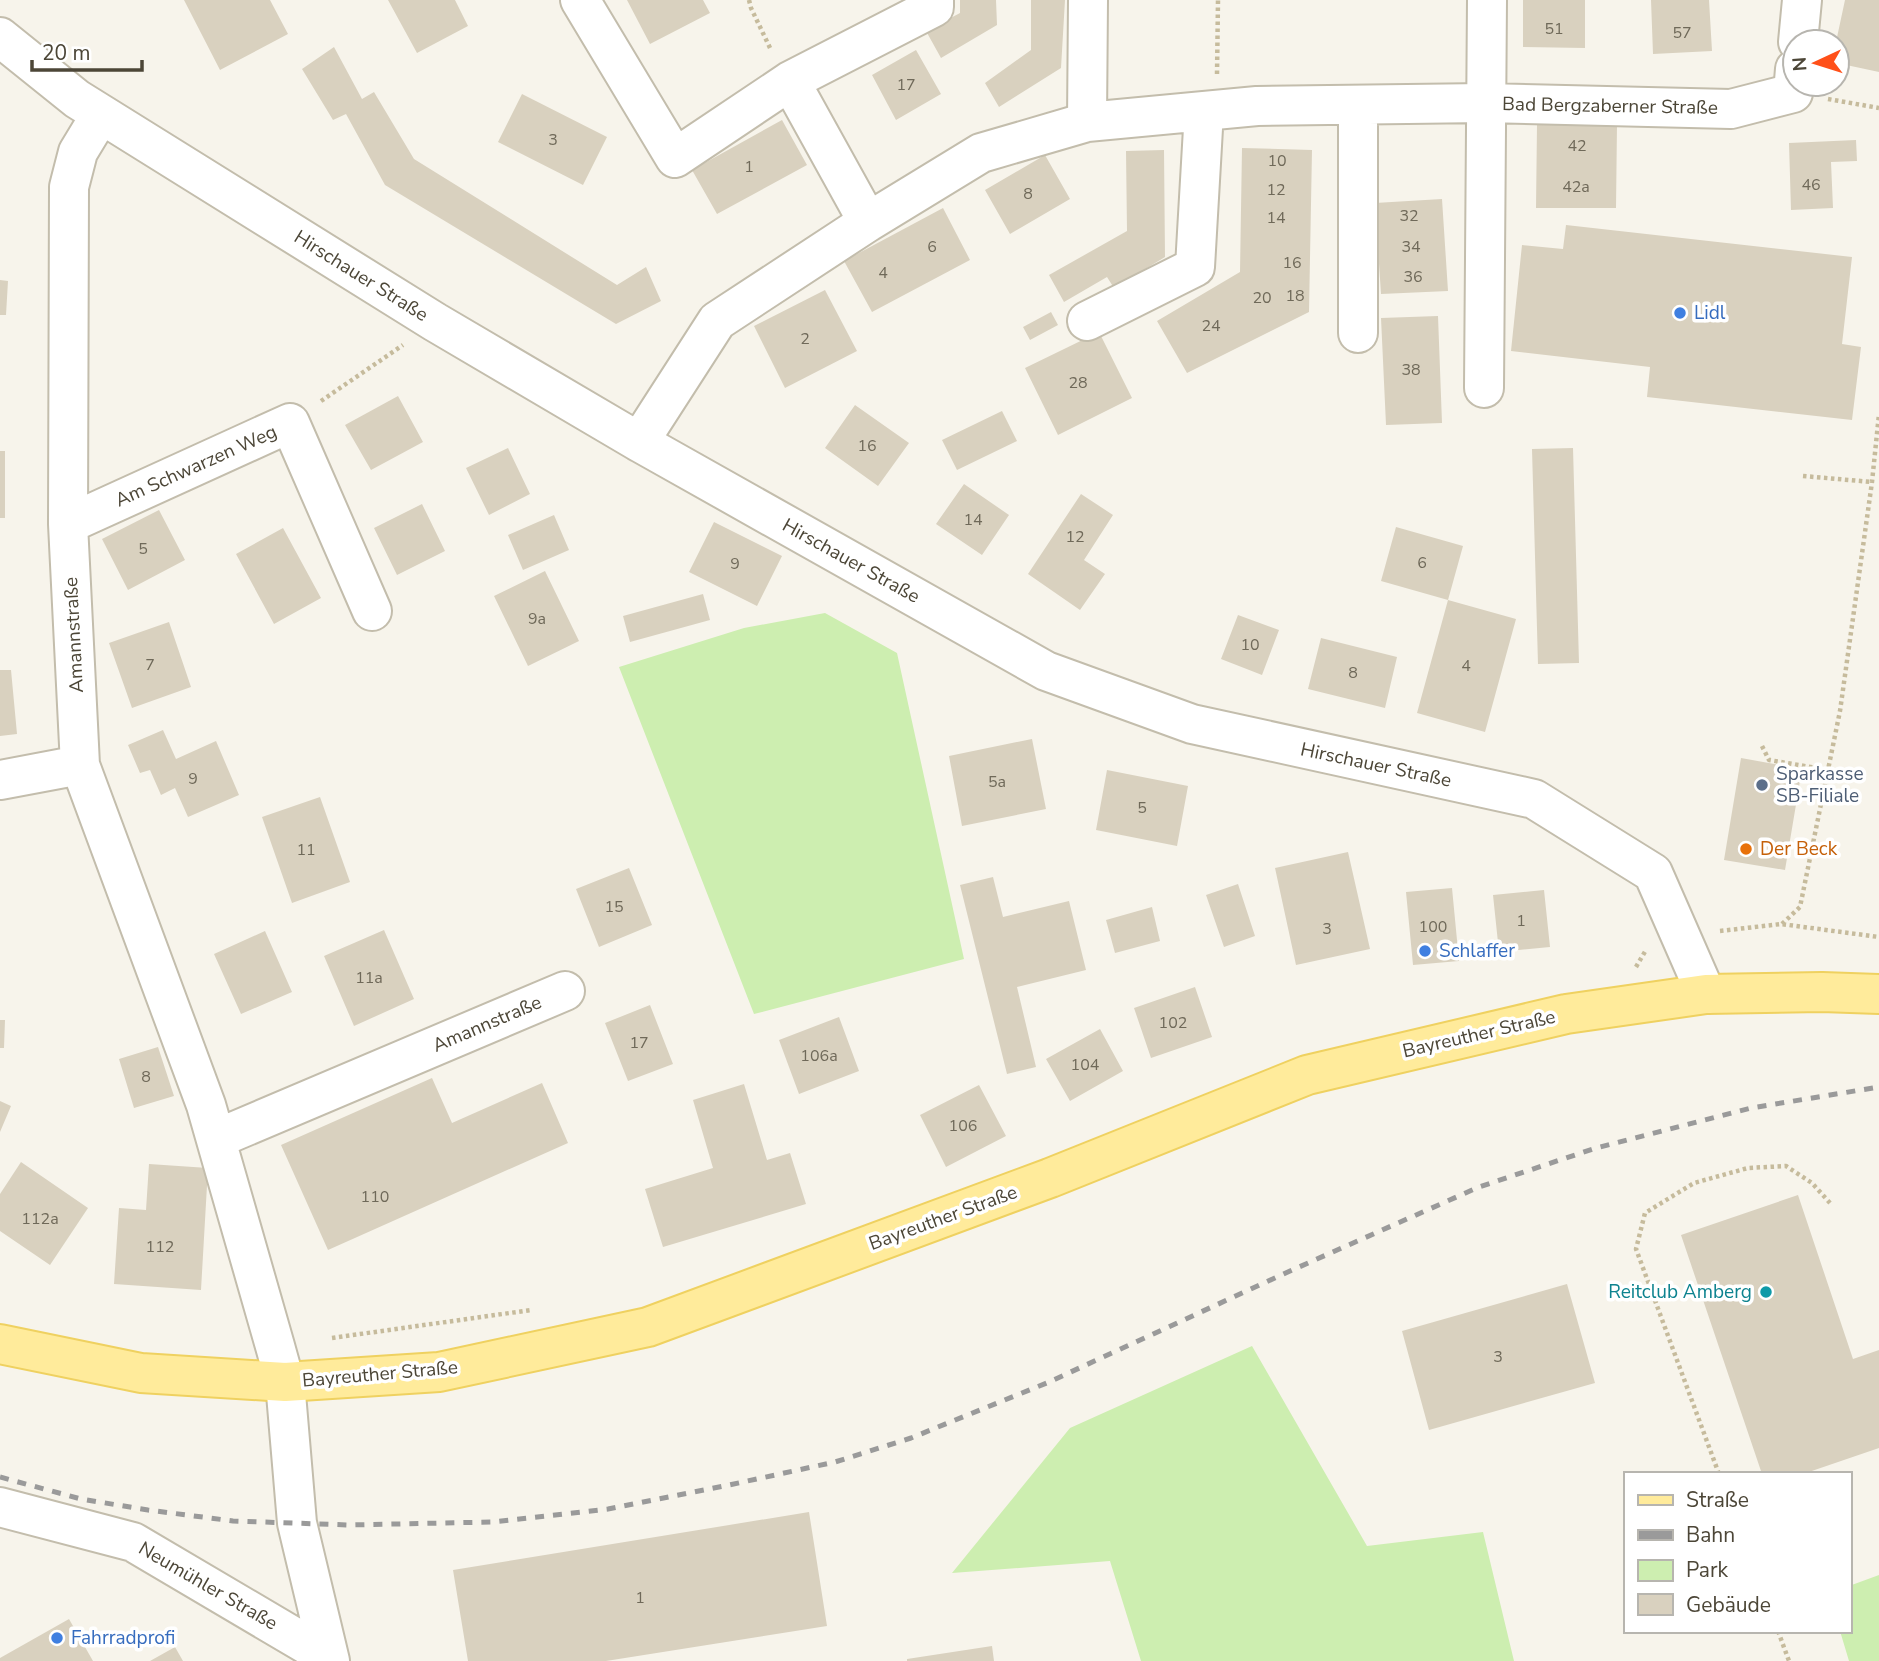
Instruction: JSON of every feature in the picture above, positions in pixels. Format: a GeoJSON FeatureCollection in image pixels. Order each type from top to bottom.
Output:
{"type":"FeatureCollection","features":[{"type":"Feature","properties":{"kind":"main road","name":"Bayreuther Straße"},"geometry":{"type":"LineString","coordinates":[[0,1344],[141,1373],[285,1381],[439,1372],[648,1327],[1050,1178],[1307,1075],[1566,1014],[1706,994],[1879,994]]}},
{"type":"Feature","properties":{"kind":"street"},"geometry":{"type":"LineString","coordinates":[[580,0],[675,158],[790,81],[934,7],[934,0]]}},
{"type":"Feature","properties":{"kind":"street"},"geometry":{"type":"LineString","coordinates":[[1087,122],[1088,0]]}},
{"type":"Feature","properties":{"kind":"street","name":"Bad Bergzaberner Straße"},"geometry":{"type":"LineString","coordinates":[[1485,103],[1488,0]]}},
{"type":"Feature","properties":{"kind":"street"},"geometry":{"type":"LineString","coordinates":[[1799,28],[1802,0]]}},
{"type":"Feature","properties":{"kind":"street","name":"Hirschauer Straße"},"geometry":{"type":"LineString","coordinates":[[0,37],[77,99],[435,322],[639,442],[1046,671],[1192,724],[1534,799],[1653,873],[1706,994]]}},
{"type":"Feature","properties":{"kind":"street"},"geometry":{"type":"LineString","coordinates":[[790,81],[868,222]]}},
{"type":"Feature","properties":{"kind":"street","name":"Bad Bergzaberner Straße"},"geometry":{"type":"LineString","coordinates":[[639,442],[717,321],[868,222],[981,153],[1087,122],[1257,106],[1485,103],[1731,109],[1781,87]]}},
{"type":"Feature","properties":{"kind":"street"},"geometry":{"type":"LineString","coordinates":[[1484,388],[1485,103]]}},
{"type":"Feature","properties":{"kind":"street"},"geometry":{"type":"LineString","coordinates":[[1358,105],[1358,333]]}},
{"type":"Feature","properties":{"kind":"street"},"geometry":{"type":"LineString","coordinates":[[1087,321],[1195,267],[1210,111]]}},
{"type":"Feature","properties":{"kind":"street","name":"Amannstraße"},"geometry":{"type":"LineString","coordinates":[[101,114],[78,152],[69,187],[68,524],[80,765],[206,1105],[285,1381]]}},
{"type":"Feature","properties":{"kind":"street","name":"Am Schwarzen Weg"},"geometry":{"type":"LineString","coordinates":[[68,524],[290,423],[372,611]]}},
{"type":"Feature","properties":{"kind":"street"},"geometry":{"type":"LineString","coordinates":[[0,780],[80,765]]}},
{"type":"Feature","properties":{"kind":"street","name":"Amannstraße"},"geometry":{"type":"LineString","coordinates":[[216,1139],[565,990]]}},
{"type":"Feature","properties":{"kind":"street","name":"Neumühler Straße"},"geometry":{"type":"LineString","coordinates":[[285,1381],[297,1523],[329,1659]]}},
{"type":"Feature","properties":{"kind":"street","name":"Neumühler Straße"},"geometry":{"type":"LineString","coordinates":[[0,1507],[133,1542],[329,1659]]}},
{"type":"Feature","properties":{"kind":"path"},"geometry":{"type":"LineString","coordinates":[[749,0],[766,41],[790,81]]}},
{"type":"Feature","properties":{"kind":"path"},"geometry":{"type":"LineString","coordinates":[[1210,111],[1218,0]]}},
{"type":"Feature","properties":{"kind":"path"},"geometry":{"type":"LineString","coordinates":[[1848,98],[1879,108]]}},
{"type":"Feature","properties":{"kind":"path"},"geometry":{"type":"LineString","coordinates":[[290,423],[435,322]]}},
{"type":"Feature","properties":{"kind":"path"},"geometry":{"type":"LineString","coordinates":[[1781,924],[1800,907],[1840,711],[1879,414]]}},
{"type":"Feature","properties":{"kind":"path"},"geometry":{"type":"LineString","coordinates":[[1804,476],[1872,482]]}},
{"type":"Feature","properties":{"kind":"path"},"geometry":{"type":"LineString","coordinates":[[1762,746],[1769,760],[1828,771]]}},
{"type":"Feature","properties":{"kind":"path"},"geometry":{"type":"LineString","coordinates":[[1718,1472],[1636,1249],[1645,1213],[1694,1183],[1748,1168],[1786,1166],[1812,1183],[1830,1203]]}},
{"type":"Feature","properties":{"kind":"path"},"geometry":{"type":"LineString","coordinates":[[1778,1633],[1789,1661]]}},
{"type":"Feature","properties":{"kind":"green space"},"geometry":{"type":"Polygon","coordinates":[[[825,613],[897,653],[964,959],[754,1014],[619,667],[744,628],[825,613]]]}},
{"type":"Feature","properties":{"kind":"green space"},"geometry":{"type":"Polygon","coordinates":[[[1252,1346],[1367,1546],[1483,1532],[1514,1661],[1141,1661],[1110,1561],[952,1573],[1070,1428],[1252,1346]]]}},
{"type":"Feature","properties":{"kind":"green space"},"geometry":{"type":"Polygon","coordinates":[[[1879,1575],[1879,1661],[1849,1661],[1841,1633],[1851,1633],[1851,1585],[1879,1575]]]}},
{"type":"Feature","properties":{"kind":"building"},"geometry":{"type":"Polygon","coordinates":[[[184,0],[270,0],[288,34],[220,70],[184,0]]]}},
{"type":"Feature","properties":{"kind":"building"},"geometry":{"type":"Polygon","coordinates":[[[388,0],[455,0],[468,26],[417,53],[388,0]]]}},
{"type":"Feature","properties":{"kind":"building"},"geometry":{"type":"Polygon","coordinates":[[[627,0],[703,0],[710,13],[650,44],[627,0]]]}},
{"type":"Feature","properties":{"kind":"building"},"geometry":{"type":"Polygon","coordinates":[[[960,0],[996,0],[997,25],[941,58],[926,31],[960,13],[960,0]]]}},
{"type":"Feature","properties":{"kind":"building"},"geometry":{"type":"Polygon","coordinates":[[[1031,0],[1065,0],[1061,68],[999,107],[985,83],[1031,50],[1031,0]]]}},
{"type":"Feature","properties":{"kind":"building"},"geometry":{"type":"Polygon","coordinates":[[[1523,0],[1585,0],[1585,48],[1523,47],[1523,0]]]}},
{"type":"Feature","properties":{"kind":"building"},"geometry":{"type":"Polygon","coordinates":[[[1651,0],[1709,0],[1712,51],[1653,54],[1651,0]]]}},
{"type":"Feature","properties":{"kind":"building"},"geometry":{"type":"Polygon","coordinates":[[[1845,0],[1879,0],[1879,72],[1851,66],[1851,28],[1839,28],[1845,0]]]}},
{"type":"Feature","properties":{"kind":"building"},"geometry":{"type":"Polygon","coordinates":[[[334,47],[362,99],[374,92],[414,159],[617,285],[646,267],[661,301],[616,324],[385,185],[346,114],[333,120],[302,69],[334,47]]]}},
{"type":"Feature","properties":{"kind":"building"},"geometry":{"type":"Polygon","coordinates":[[[916,50],[941,94],[896,120],[872,75],[916,50]]]}},
{"type":"Feature","properties":{"kind":"building"},"geometry":{"type":"Polygon","coordinates":[[[522,94],[607,137],[583,185],[498,142],[522,94]]]}},
{"type":"Feature","properties":{"kind":"building"},"geometry":{"type":"Polygon","coordinates":[[[782,120],[807,165],[717,214],[692,170],[782,120]]]}},
{"type":"Feature","properties":{"kind":"building"},"geometry":{"type":"Polygon","coordinates":[[[1537,125],[1617,125],[1616,208],[1536,208],[1537,125]]]}},
{"type":"Feature","properties":{"kind":"building"},"geometry":{"type":"Polygon","coordinates":[[[1856,140],[1857,161],[1831,162],[1833,208],[1791,210],[1789,143],[1856,140]]]}},
{"type":"Feature","properties":{"kind":"building"},"geometry":{"type":"Polygon","coordinates":[[[1242,148],[1312,150],[1309,312],[1187,373],[1157,321],[1240,272],[1242,148]]]}},
{"type":"Feature","properties":{"kind":"building"},"geometry":{"type":"Polygon","coordinates":[[[1164,150],[1165,257],[1114,288],[1107,277],[1064,302],[1049,275],[1127,231],[1126,151],[1164,150]]]}},
{"type":"Feature","properties":{"kind":"building"},"geometry":{"type":"Polygon","coordinates":[[[1045,155],[1070,199],[1010,234],[985,190],[1045,155]]]}},
{"type":"Feature","properties":{"kind":"building"},"geometry":{"type":"Polygon","coordinates":[[[1442,199],[1448,291],[1381,294],[1375,203],[1442,199]]]}},
{"type":"Feature","properties":{"kind":"building"},"geometry":{"type":"Polygon","coordinates":[[[943,208],[970,260],[872,312],[844,261],[943,208]]]}},
{"type":"Feature","properties":{"kind":"building","name":"Lidl"},"geometry":{"type":"Polygon","coordinates":[[[1566,225],[1852,257],[1842,344],[1861,347],[1852,420],[1647,397],[1650,367],[1511,351],[1522,245],[1563,249],[1566,225]]]}},
{"type":"Feature","properties":{"kind":"building"},"geometry":{"type":"Polygon","coordinates":[[[0,280],[8,281],[6,315],[0,315],[0,280]]]}},
{"type":"Feature","properties":{"kind":"building"},"geometry":{"type":"Polygon","coordinates":[[[825,290],[857,351],[785,388],[754,326],[825,290]]]}},
{"type":"Feature","properties":{"kind":"building"},"geometry":{"type":"Polygon","coordinates":[[[1051,312],[1058,325],[1030,340],[1023,327],[1051,312]]]}},
{"type":"Feature","properties":{"kind":"building"},"geometry":{"type":"Polygon","coordinates":[[[1438,316],[1442,423],[1386,425],[1381,318],[1438,316]]]}},
{"type":"Feature","properties":{"kind":"building"},"geometry":{"type":"Polygon","coordinates":[[[1099,332],[1132,398],[1058,435],[1025,368],[1099,332]]]}},
{"type":"Feature","properties":{"kind":"building"},"geometry":{"type":"Polygon","coordinates":[[[398,396],[423,442],[371,470],[345,425],[398,396]]]}},
{"type":"Feature","properties":{"kind":"building"},"geometry":{"type":"Polygon","coordinates":[[[855,405],[909,443],[878,486],[825,448],[855,405]]]}},
{"type":"Feature","properties":{"kind":"building"},"geometry":{"type":"Polygon","coordinates":[[[1002,411],[1017,441],[957,470],[942,440],[1002,411]]]}},
{"type":"Feature","properties":{"kind":"building"},"geometry":{"type":"Polygon","coordinates":[[[508,448],[530,494],[489,515],[466,468],[508,448]]]}},
{"type":"Feature","properties":{"kind":"building"},"geometry":{"type":"Polygon","coordinates":[[[1573,448],[1579,663],[1538,664],[1532,449],[1573,448]]]}},
{"type":"Feature","properties":{"kind":"building"},"geometry":{"type":"Polygon","coordinates":[[[0,451],[5,451],[5,518],[0,518],[0,451]]]}},
{"type":"Feature","properties":{"kind":"building"},"geometry":{"type":"Polygon","coordinates":[[[964,484],[1009,515],[982,555],[936,524],[964,484]]]}},
{"type":"Feature","properties":{"kind":"building"},"geometry":{"type":"Polygon","coordinates":[[[1081,494],[1113,515],[1084,560],[1105,574],[1080,610],[1028,574],[1081,494]]]}},
{"type":"Feature","properties":{"kind":"building"},"geometry":{"type":"Polygon","coordinates":[[[422,504],[445,551],[397,575],[374,528],[422,504]]]}},
{"type":"Feature","properties":{"kind":"building"},"geometry":{"type":"Polygon","coordinates":[[[159,510],[185,560],[128,590],[102,539],[159,510]]]}},
{"type":"Feature","properties":{"kind":"building"},"geometry":{"type":"Polygon","coordinates":[[[554,515],[569,550],[523,570],[508,535],[554,515]]]}},
{"type":"Feature","properties":{"kind":"building"},"geometry":{"type":"Polygon","coordinates":[[[714,522],[782,556],[757,606],[689,572],[714,522]]]}},
{"type":"Feature","properties":{"kind":"building"},"geometry":{"type":"Polygon","coordinates":[[[1396,527],[1463,546],[1448,600],[1381,581],[1396,527]]]}},
{"type":"Feature","properties":{"kind":"building"},"geometry":{"type":"Polygon","coordinates":[[[283,528],[321,598],[274,624],[236,554],[283,528]]]}},
{"type":"Feature","properties":{"kind":"building"},"geometry":{"type":"Polygon","coordinates":[[[545,571],[579,641],[528,666],[494,596],[545,571]]]}},
{"type":"Feature","properties":{"kind":"building"},"geometry":{"type":"Polygon","coordinates":[[[703,594],[710,620],[630,642],[623,616],[703,594]]]}},
{"type":"Feature","properties":{"kind":"building"},"geometry":{"type":"Polygon","coordinates":[[[1448,600],[1516,619],[1485,732],[1417,713],[1448,600]]]}},
{"type":"Feature","properties":{"kind":"building"},"geometry":{"type":"Polygon","coordinates":[[[1238,615],[1279,630],[1262,675],[1221,659],[1238,615]]]}},
{"type":"Feature","properties":{"kind":"building"},"geometry":{"type":"Polygon","coordinates":[[[169,622],[191,687],[132,708],[109,643],[169,622]]]}},
{"type":"Feature","properties":{"kind":"building"},"geometry":{"type":"Polygon","coordinates":[[[1321,638],[1397,657],[1385,708],[1308,689],[1321,638]]]}},
{"type":"Feature","properties":{"kind":"building"},"geometry":{"type":"Polygon","coordinates":[[[0,670],[11,670],[17,734],[0,736],[0,670]]]}},
{"type":"Feature","properties":{"kind":"building"},"geometry":{"type":"Polygon","coordinates":[[[163,730],[176,759],[216,741],[239,795],[188,817],[175,788],[161,795],[150,770],[140,773],[128,745],[163,730]]]}},
{"type":"Feature","properties":{"kind":"building"},"geometry":{"type":"Polygon","coordinates":[[[1032,739],[1046,809],[962,826],[949,756],[1032,739]]]}},
{"type":"Feature","properties":{"kind":"building"},"geometry":{"type":"Polygon","coordinates":[[[1741,758],[1802,769],[1785,870],[1724,860],[1741,758]]]}},
{"type":"Feature","properties":{"kind":"building"},"geometry":{"type":"Polygon","coordinates":[[[1107,770],[1188,786],[1177,846],[1096,830],[1107,770]]]}},
{"type":"Feature","properties":{"kind":"building"},"geometry":{"type":"Polygon","coordinates":[[[320,797],[350,882],[292,903],[262,817],[320,797]]]}},
{"type":"Feature","properties":{"kind":"building"},"geometry":{"type":"Polygon","coordinates":[[[1348,852],[1370,949],[1296,965],[1275,868],[1348,852]]]}},
{"type":"Feature","properties":{"kind":"building"},"geometry":{"type":"Polygon","coordinates":[[[629,868],[652,925],[599,947],[576,889],[629,868]]]}},
{"type":"Feature","properties":{"kind":"building"},"geometry":{"type":"Polygon","coordinates":[[[993,877],[1003,917],[1069,901],[1086,970],[1017,987],[1036,1067],[1007,1074],[960,885],[993,877]]]}},
{"type":"Feature","properties":{"kind":"building"},"geometry":{"type":"Polygon","coordinates":[[[1238,884],[1255,936],[1224,947],[1206,895],[1238,884]]]}},
{"type":"Feature","properties":{"kind":"building"},"geometry":{"type":"Polygon","coordinates":[[[1452,888],[1459,961],[1413,965],[1406,892],[1452,888]]]}},
{"type":"Feature","properties":{"kind":"building"},"geometry":{"type":"Polygon","coordinates":[[[1544,890],[1550,947],[1499,952],[1493,895],[1544,890]]]}},
{"type":"Feature","properties":{"kind":"building"},"geometry":{"type":"Polygon","coordinates":[[[1152,907],[1160,941],[1115,953],[1106,920],[1152,907]]]}},
{"type":"Feature","properties":{"kind":"building"},"geometry":{"type":"Polygon","coordinates":[[[384,930],[414,999],[354,1026],[324,956],[384,930]]]}},
{"type":"Feature","properties":{"kind":"building"},"geometry":{"type":"Polygon","coordinates":[[[265,931],[292,992],[241,1014],[214,954],[265,931]]]}},
{"type":"Feature","properties":{"kind":"building"},"geometry":{"type":"Polygon","coordinates":[[[1195,987],[1212,1037],[1151,1058],[1134,1008],[1195,987]]]}},
{"type":"Feature","properties":{"kind":"building"},"geometry":{"type":"Polygon","coordinates":[[[650,1005],[673,1064],[628,1081],[605,1023],[650,1005]]]}},
{"type":"Feature","properties":{"kind":"building"},"geometry":{"type":"Polygon","coordinates":[[[839,1017],[859,1071],[799,1094],[779,1040],[839,1017]]]}},
{"type":"Feature","properties":{"kind":"building"},"geometry":{"type":"Polygon","coordinates":[[[0,1020],[5,1020],[4,1048],[0,1048],[0,1020]]]}},
{"type":"Feature","properties":{"kind":"building"},"geometry":{"type":"Polygon","coordinates":[[[1100,1029],[1123,1071],[1070,1101],[1046,1059],[1100,1029]]]}},
{"type":"Feature","properties":{"kind":"building"},"geometry":{"type":"Polygon","coordinates":[[[158,1047],[174,1096],[134,1108],[119,1059],[158,1047]]]}},
{"type":"Feature","properties":{"kind":"building"},"geometry":{"type":"Polygon","coordinates":[[[432,1078],[452,1123],[542,1083],[568,1143],[328,1250],[281,1145],[432,1078]]]}},
{"type":"Feature","properties":{"kind":"building"},"geometry":{"type":"Polygon","coordinates":[[[744,1084],[767,1160],[790,1153],[806,1204],[663,1247],[645,1189],[713,1168],[693,1100],[744,1084]]]}},
{"type":"Feature","properties":{"kind":"building"},"geometry":{"type":"Polygon","coordinates":[[[979,1085],[1006,1136],[946,1167],[920,1115],[979,1085]]]}},
{"type":"Feature","properties":{"kind":"building"},"geometry":{"type":"Polygon","coordinates":[[[0,1101],[11,1106],[0,1132],[0,1101]]]}},
{"type":"Feature","properties":{"kind":"building"},"geometry":{"type":"Polygon","coordinates":[[[21,1162],[88,1208],[50,1265],[0,1231],[0,1194],[21,1162]]]}},
{"type":"Feature","properties":{"kind":"building"},"geometry":{"type":"Polygon","coordinates":[[[149,1164],[208,1168],[201,1290],[114,1284],[119,1208],[146,1210],[149,1164]]]}},
{"type":"Feature","properties":{"kind":"building","name":"Reitclub Amberg"},"geometry":{"type":"Polygon","coordinates":[[[1798,1195],[1853,1359],[1879,1350],[1879,1448],[1809,1472],[1761,1472],[1681,1235],[1798,1195]]]}},
{"type":"Feature","properties":{"kind":"building"},"geometry":{"type":"Polygon","coordinates":[[[1567,1284],[1595,1383],[1429,1430],[1402,1331],[1567,1284]]]}},
{"type":"Feature","properties":{"kind":"building"},"geometry":{"type":"Polygon","coordinates":[[[809,1512],[827,1626],[606,1661],[468,1661],[453,1570],[809,1512]]]}},
{"type":"Feature","properties":{"kind":"building","name":"Fahrradprofi"},"geometry":{"type":"Polygon","coordinates":[[[69,1619],[93,1661],[0,1661],[0,1658],[69,1619]]]}},
{"type":"Feature","properties":{"kind":"building"},"geometry":{"type":"Polygon","coordinates":[[[992,1646],[994,1661],[907,1661],[907,1659],[992,1646]]]}},
{"type":"Feature","properties":{"kind":"building"},"geometry":{"type":"Polygon","coordinates":[[[175,1647],[183,1661],[150,1661],[175,1647]]]}},
{"type":"Feature","properties":{"kind":"railway"},"geometry":{"type":"LineString","coordinates":[[0,1477],[81,1499],[148,1510],[233,1521],[349,1525],[492,1522],[608,1509],[729,1485],[835,1462],[911,1438],[1049,1382],[1479,1187],[1596,1148],[1751,1108],[1879,1087]]}},
{"type":"Feature","properties":{"kind":"place","name":"Lidl"},"geometry":{"type":"Point","coordinates":[1680,313]}},
{"type":"Feature","properties":{"kind":"place","name":"Sparkasse SB-Filiale"},"geometry":{"type":"Point","coordinates":[1762,785]}},
{"type":"Feature","properties":{"kind":"place","name":"Der Beck"},"geometry":{"type":"Point","coordinates":[1746,849]}},
{"type":"Feature","properties":{"kind":"place","name":"Schlaffer"},"geometry":{"type":"Point","coordinates":[1425,951]}},
{"type":"Feature","properties":{"kind":"place","name":"Reitclub Amberg"},"geometry":{"type":"Point","coordinates":[1766,1292]}},
{"type":"Feature","properties":{"kind":"place","name":"Fahrradprofi"},"geometry":{"type":"Point","coordinates":[57,1638]}}]}
